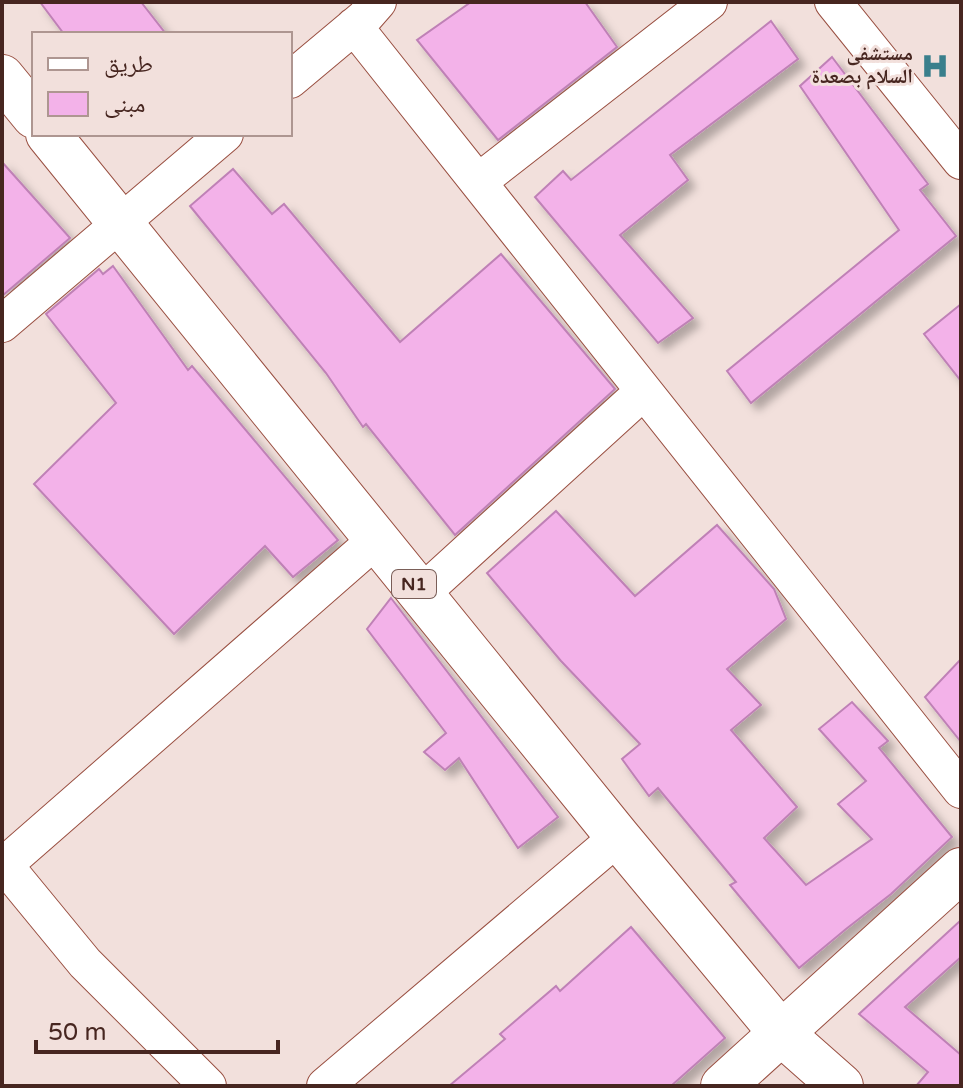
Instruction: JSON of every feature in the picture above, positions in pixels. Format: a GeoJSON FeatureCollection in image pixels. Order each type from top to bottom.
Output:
{"type":"FeatureCollection","features":[{"type":"Feature","properties":{"kind":"main road"},"geometry":{"type":"LineString","coordinates":[[2,77],[32,114]]}},
{"type":"Feature","properties":{"kind":"main road","name":"N1"},"geometry":{"type":"LineString","coordinates":[[50,136],[618,837],[781,1033],[841,1086]]}},
{"type":"Feature","properties":{"kind":"main road"},"geometry":{"type":"LineString","coordinates":[[723,1086],[961,870]]}},
{"type":"Feature","properties":{"kind":"street"},"geometry":{"type":"LineString","coordinates":[[478,182],[709,2]]}},
{"type":"Feature","properties":{"kind":"street"},"geometry":{"type":"LineString","coordinates":[[833,2],[961,161]]}},
{"type":"Feature","properties":{"kind":"street"},"geometry":{"type":"LineString","coordinates":[[292,78],[366,14],[478,182],[961,790]]}},
{"type":"Feature","properties":{"kind":"street"},"geometry":{"type":"LineString","coordinates":[[2,324],[223,136]]}},
{"type":"Feature","properties":{"kind":"street"},"geometry":{"type":"LineString","coordinates":[[421,594],[644,391]]}},
{"type":"Feature","properties":{"kind":"street"},"geometry":{"type":"LineString","coordinates":[[208,1086],[85,963],[3,864],[377,539]]}},
{"type":"Feature","properties":{"kind":"street"},"geometry":{"type":"LineString","coordinates":[[325,1086],[618,837]]}},
{"type":"Feature","properties":{"kind":"building"},"geometry":{"type":"Polygon","coordinates":[[[40,2],[141,2],[164,32],[62,32],[40,2]]]}},
{"type":"Feature","properties":{"kind":"building"},"geometry":{"type":"Polygon","coordinates":[[[471,2],[585,2],[617,47],[498,140],[417,40],[471,2]]]}},
{"type":"Feature","properties":{"kind":"building"},"geometry":{"type":"Polygon","coordinates":[[[771,21],[798,59],[670,155],[688,180],[620,235],[693,318],[658,343],[535,197],[563,171],[571,180],[771,21]]]}},
{"type":"Feature","properties":{"kind":"building"},"geometry":{"type":"Polygon","coordinates":[[[832,57],[928,184],[920,190],[956,236],[751,403],[727,371],[899,230],[800,86],[832,57]]]}},
{"type":"Feature","properties":{"kind":"building"},"geometry":{"type":"Polygon","coordinates":[[[2,162],[70,238],[2,296],[2,162]]]}},
{"type":"Feature","properties":{"kind":"building"},"geometry":{"type":"Polygon","coordinates":[[[233,169],[272,214],[284,204],[400,342],[501,254],[615,389],[455,535],[366,424],[363,427],[326,373],[190,206],[233,169]]]}},
{"type":"Feature","properties":{"kind":"building"},"geometry":{"type":"Polygon","coordinates":[[[113,266],[188,370],[192,366],[338,540],[293,577],[265,546],[174,634],[34,484],[116,403],[46,314],[99,269],[103,274],[113,266]]]}},
{"type":"Feature","properties":{"kind":"building"},"geometry":{"type":"Polygon","coordinates":[[[961,304],[961,381],[924,334],[961,304]]]}},
{"type":"Feature","properties":{"kind":"building"},"geometry":{"type":"Polygon","coordinates":[[[556,511],[635,596],[717,525],[774,589],[786,619],[727,669],[761,705],[731,730],[797,807],[764,838],[806,885],[872,839],[838,804],[866,781],[819,729],[852,702],[888,741],[879,748],[952,837],[891,894],[799,968],[730,885],[736,882],[658,788],[649,796],[622,759],[640,744],[561,661],[487,573],[556,511]]]}},
{"type":"Feature","properties":{"kind":"building"},"geometry":{"type":"Polygon","coordinates":[[[391,598],[558,817],[518,848],[459,758],[445,770],[424,752],[446,733],[367,629],[391,598]]]}},
{"type":"Feature","properties":{"kind":"building"},"geometry":{"type":"Polygon","coordinates":[[[961,659],[961,742],[925,697],[961,659]]]}},
{"type":"Feature","properties":{"kind":"building"},"geometry":{"type":"Polygon","coordinates":[[[961,920],[961,957],[905,1007],[961,1055],[961,1086],[916,1086],[928,1072],[859,1014],[961,920]]]}},
{"type":"Feature","properties":{"kind":"building"},"geometry":{"type":"Polygon","coordinates":[[[631,927],[725,1038],[671,1086],[449,1086],[505,1039],[500,1034],[556,986],[560,991],[631,927]]]}},
{"type":"Feature","properties":{"kind":"place","name":"مستشفى السلام بصعدة"},"geometry":{"type":"Point","coordinates":[935,66]}}]}
